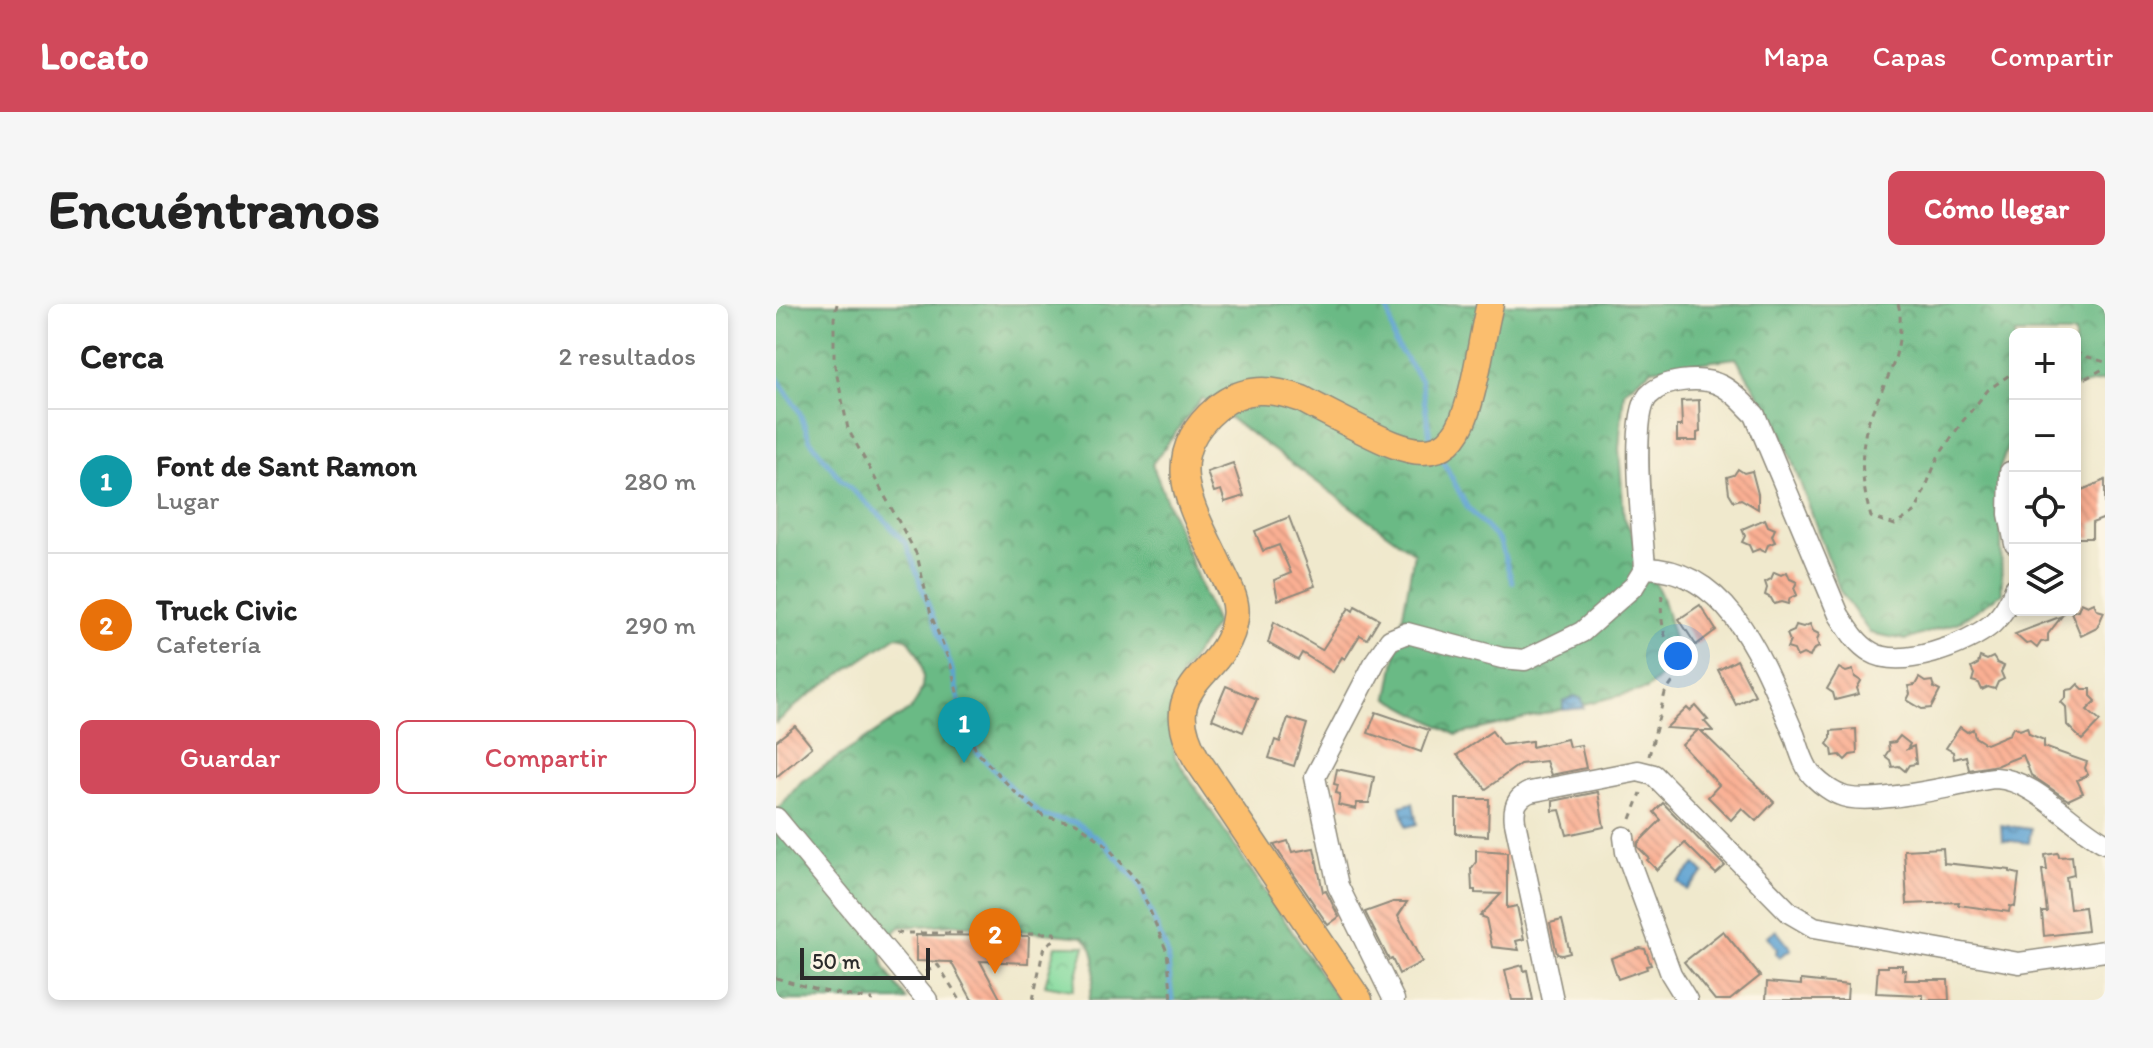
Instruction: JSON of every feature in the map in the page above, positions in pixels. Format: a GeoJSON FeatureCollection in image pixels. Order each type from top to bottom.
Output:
{"type":"FeatureCollection","features":[{"type":"Feature","properties":{"kind":"main road"},"geometry":{"type":"LineString","coordinates":[[1359,1000],[1196,758],[1185,737],[1182,715],[1185,700],[1225,644],[1236,613],[1232,594],[1190,497],[1183,461],[1189,439],[1215,410],[1235,396],[1258,390],[1302,399],[1401,448],[1423,452],[1440,448],[1457,432],[1468,408],[1490,304]]}},
{"type":"Feature","properties":{"kind":"street"},"geometry":{"type":"LineString","coordinates":[[1394,1000],[1338,886],[1315,777],[1376,660],[1390,640],[1407,633],[1502,658],[1525,660],[1582,632],[1634,586],[1645,568],[1639,419],[1646,398],[1664,383],[1713,380],[1755,415],[1839,615],[1852,636],[1872,653],[1899,660],[1952,647],[1991,625],[2009,603]]}},
{"type":"Feature","properties":{"kind":"street"},"geometry":{"type":"LineString","coordinates":[[1645,568],[1667,568],[1727,606],[1749,635],[1812,776],[1841,796],[1868,798],[1911,794],[1996,778],[2028,787],[2059,812],[2104,837]]}},
{"type":"Feature","properties":{"kind":"street"},"geometry":{"type":"LineString","coordinates":[[1553,1000],[1515,822],[1515,805],[1518,799],[1530,792],[1631,772],[1647,772],[1790,913],[1814,927],[2019,963],[2105,951]]}},
{"type":"Feature","properties":{"kind":"street"},"geometry":{"type":"LineString","coordinates":[[776,818],[927,1000]]}},
{"type":"Feature","properties":{"kind":"street"},"geometry":{"type":"LineString","coordinates":[[1624,837],[1626,852],[1671,974],[1687,1000]]}},
{"type":"Feature","properties":{"kind":"path"},"geometry":{"type":"LineString","coordinates":[[837,304],[834,361],[848,429],[917,555],[931,615],[951,666],[965,727],[977,752],[1043,816],[1076,823],[1104,843],[1138,882],[1167,952],[1172,1000]]}},
{"type":"Feature","properties":{"kind":"path"},"geometry":{"type":"LineString","coordinates":[[1898,304],[1899,351],[1888,382],[1871,414],[1863,455],[1863,491],[1871,517],[1895,525],[1916,511],[1938,457],[1988,390],[2009,375]]}},
{"type":"Feature","properties":{"kind":"path"},"geometry":{"type":"LineString","coordinates":[[2081,355],[2105,365]]}},
{"type":"Feature","properties":{"kind":"path"},"geometry":{"type":"LineString","coordinates":[[2081,380],[2105,365]]}},
{"type":"Feature","properties":{"kind":"path"},"geometry":{"type":"LineString","coordinates":[[1624,837],[1647,772],[1665,693],[1683,668],[1670,656],[1660,604],[1667,568]]}},
{"type":"Feature","properties":{"kind":"path"},"geometry":{"type":"LineString","coordinates":[[896,933],[1055,933],[1056,939],[1044,946],[1033,1000]]}},
{"type":"Feature","properties":{"kind":"path"},"geometry":{"type":"LineString","coordinates":[[934,967],[938,965],[960,1000]]}},
{"type":"Feature","properties":{"kind":"path"},"geometry":{"type":"LineString","coordinates":[[776,978],[818,990],[873,1000]]}},
{"type":"Feature","properties":{"kind":"green space"},"geometry":{"type":"Polygon","coordinates":[[[776,304],[2105,304],[2105,380],[2081,386],[2081,328],[2009,328],[2009,443],[2000,468],[2002,593],[1959,622],[1906,640],[1870,633],[1840,591],[1782,433],[1736,358],[1652,369],[1624,391],[1619,449],[1624,517],[1662,597],[1680,658],[1647,689],[1456,735],[1388,698],[1414,553],[1202,398],[1152,464],[1216,624],[1181,675],[1170,710],[1175,757],[1338,1000],[1089,1000],[1094,959],[1083,937],[957,924],[900,927],[884,947],[883,964],[907,1000],[776,1000],[776,811],[802,781],[911,709],[923,682],[918,655],[907,638],[897,636],[804,699],[776,723],[776,304]]]}},
{"type":"Feature","properties":{"kind":"green space"},"geometry":{"type":"Polygon","coordinates":[[[1056,946],[1085,946],[1073,990],[1045,985],[1056,946]]]}},
{"type":"Feature","properties":{"kind":"water"},"geometry":{"type":"Polygon","coordinates":[[[1682,651],[1686,666],[1683,672],[1678,672],[1671,660],[1672,652],[1682,651]]]}},
{"type":"Feature","properties":{"kind":"water"},"geometry":{"type":"Polygon","coordinates":[[[1575,696],[1582,699],[1584,708],[1563,710],[1563,701],[1575,696]]]}},
{"type":"Feature","properties":{"kind":"water"},"geometry":{"type":"Polygon","coordinates":[[[1413,803],[1417,824],[1406,827],[1401,806],[1413,803]]]}},
{"type":"Feature","properties":{"kind":"water"},"geometry":{"type":"Polygon","coordinates":[[[2001,825],[2031,829],[2029,843],[2002,840],[2001,825]]]}},
{"type":"Feature","properties":{"kind":"water"},"geometry":{"type":"Polygon","coordinates":[[[1695,864],[1704,873],[1687,890],[1678,882],[1695,864]]]}},
{"type":"Feature","properties":{"kind":"water"},"geometry":{"type":"Polygon","coordinates":[[[1776,930],[1791,949],[1779,957],[1767,936],[1776,930]]]}},
{"type":"Feature","properties":{"kind":"building"},"geometry":{"type":"Polygon","coordinates":[[[1699,400],[1700,432],[1697,433],[1697,441],[1677,441],[1677,426],[1682,426],[1681,401],[1699,400]]]}},
{"type":"Feature","properties":{"kind":"building"},"geometry":{"type":"Polygon","coordinates":[[[1233,463],[1244,496],[1225,502],[1221,490],[1214,492],[1207,472],[1233,463]]]}},
{"type":"Feature","properties":{"kind":"building"},"geometry":{"type":"Polygon","coordinates":[[[1738,469],[1744,473],[1752,471],[1758,509],[1741,499],[1734,501],[1729,493],[1727,477],[1734,475],[1738,469]]]}},
{"type":"Feature","properties":{"kind":"building"},"geometry":{"type":"Polygon","coordinates":[[[2105,480],[2105,518],[2092,523],[2092,538],[2081,538],[2081,490],[2105,480]]]}},
{"type":"Feature","properties":{"kind":"building"},"geometry":{"type":"Polygon","coordinates":[[[1289,517],[1315,586],[1278,600],[1274,580],[1291,573],[1279,545],[1263,551],[1255,531],[1289,517]]]}},
{"type":"Feature","properties":{"kind":"building"},"geometry":{"type":"Polygon","coordinates":[[[1765,519],[1768,526],[1775,529],[1772,536],[1775,542],[1768,545],[1765,552],[1759,549],[1752,552],[1749,545],[1742,542],[1745,536],[1742,529],[1765,519]]]}},
{"type":"Feature","properties":{"kind":"building"},"geometry":{"type":"Polygon","coordinates":[[[1774,572],[1781,575],[1787,572],[1790,579],[1797,582],[1794,588],[1797,595],[1790,598],[1788,604],[1774,604],[1765,595],[1765,582],[1771,579],[1774,572]]]}},
{"type":"Feature","properties":{"kind":"building"},"geometry":{"type":"Polygon","coordinates":[[[2081,603],[2088,606],[2094,603],[2097,610],[2104,612],[2097,628],[2081,636],[2073,616],[2081,616],[2081,603]]]}},
{"type":"Feature","properties":{"kind":"building"},"geometry":{"type":"Polygon","coordinates":[[[1700,605],[1716,630],[1696,645],[1679,619],[1700,605]]]}},
{"type":"Feature","properties":{"kind":"building"},"geometry":{"type":"Polygon","coordinates":[[[1355,606],[1379,619],[1367,639],[1360,635],[1333,672],[1302,653],[1298,660],[1268,643],[1274,622],[1322,650],[1349,608],[1353,611],[1355,606]]]}},
{"type":"Feature","properties":{"kind":"building"},"geometry":{"type":"Polygon","coordinates":[[[2062,616],[2048,634],[2048,641],[2041,642],[2037,648],[2031,643],[2026,644],[2015,634],[2062,616]]]}},
{"type":"Feature","properties":{"kind":"building"},"geometry":{"type":"Polygon","coordinates":[[[1810,624],[1813,631],[1819,634],[1819,647],[1813,650],[1810,657],[1803,654],[1797,657],[1794,650],[1787,648],[1790,641],[1787,634],[1794,631],[1796,625],[1803,627],[1810,624]]]}},
{"type":"Feature","properties":{"kind":"building"},"geometry":{"type":"Polygon","coordinates":[[[1980,657],[1987,660],[1993,657],[2004,666],[2001,672],[2004,679],[1998,682],[1995,689],[1988,687],[1982,690],[1979,683],[1972,681],[1974,674],[1971,668],[1978,664],[1980,657]]]}},
{"type":"Feature","properties":{"kind":"building"},"geometry":{"type":"Polygon","coordinates":[[[1737,660],[1755,695],[1736,705],[1718,670],[1737,660]]]}},
{"type":"Feature","properties":{"kind":"building"},"geometry":{"type":"Polygon","coordinates":[[[1839,668],[1846,672],[1853,670],[1855,677],[1861,681],[1857,688],[1859,694],[1835,700],[1833,693],[1827,689],[1839,668]]]}},
{"type":"Feature","properties":{"kind":"building"},"geometry":{"type":"Polygon","coordinates":[[[1919,678],[1925,682],[1932,681],[1934,688],[1940,691],[1931,708],[1922,709],[1907,700],[1910,694],[1908,686],[1915,685],[1919,678]]]}},
{"type":"Feature","properties":{"kind":"building"},"geometry":{"type":"Polygon","coordinates":[[[2078,684],[2083,689],[2091,689],[2091,696],[2096,701],[2087,710],[2100,721],[2082,740],[2067,725],[2066,707],[2061,702],[2066,697],[2066,690],[2078,684]]]}},
{"type":"Feature","properties":{"kind":"building"},"geometry":{"type":"Polygon","coordinates":[[[1226,686],[1257,699],[1243,732],[1212,719],[1226,686]]]}},
{"type":"Feature","properties":{"kind":"building"},"geometry":{"type":"Polygon","coordinates":[[[1696,706],[1713,731],[1701,731],[1774,802],[1756,821],[1742,808],[1731,820],[1708,797],[1719,785],[1682,745],[1698,730],[1666,728],[1687,708],[1690,711],[1696,706]]]}},
{"type":"Feature","properties":{"kind":"building"},"geometry":{"type":"Polygon","coordinates":[[[1376,712],[1429,730],[1421,752],[1368,733],[1376,712]]]}},
{"type":"Feature","properties":{"kind":"building"},"geometry":{"type":"Polygon","coordinates":[[[1288,718],[1307,724],[1294,766],[1269,758],[1275,740],[1280,742],[1288,718]]]}},
{"type":"Feature","properties":{"kind":"building"},"geometry":{"type":"Polygon","coordinates":[[[795,726],[812,747],[776,777],[776,741],[795,726]]]}},
{"type":"Feature","properties":{"kind":"building"},"geometry":{"type":"Polygon","coordinates":[[[1960,727],[1967,732],[1973,729],[1975,737],[1986,744],[2010,734],[2013,727],[2020,730],[2027,727],[2029,734],[2044,740],[2044,747],[2087,762],[2085,768],[2088,775],[2077,780],[2083,793],[2068,800],[2031,775],[2023,755],[1998,765],[1969,770],[1966,756],[1954,759],[1953,752],[1946,748],[1960,727]]]}},
{"type":"Feature","properties":{"kind":"building"},"geometry":{"type":"Polygon","coordinates":[[[1856,729],[1857,754],[1845,760],[1840,755],[1833,756],[1827,744],[1831,731],[1856,729]]]}},
{"type":"Feature","properties":{"kind":"building"},"geometry":{"type":"Polygon","coordinates":[[[1492,731],[1502,745],[1532,741],[1532,747],[1567,739],[1569,747],[1581,745],[1586,768],[1551,775],[1546,761],[1520,764],[1486,789],[1457,755],[1492,731]]]}},
{"type":"Feature","properties":{"kind":"building"},"geometry":{"type":"Polygon","coordinates":[[[1900,736],[1910,744],[1907,749],[1914,746],[1916,764],[1909,765],[1905,771],[1899,766],[1892,767],[1885,756],[1889,750],[1888,743],[1895,742],[1900,736]]]}},
{"type":"Feature","properties":{"kind":"building"},"geometry":{"type":"Polygon","coordinates":[[[1337,769],[1374,777],[1369,803],[1357,803],[1356,809],[1338,805],[1340,794],[1336,793],[1338,785],[1334,784],[1337,769]]]}},
{"type":"Feature","properties":{"kind":"building"},"geometry":{"type":"Polygon","coordinates":[[[1598,792],[1604,827],[1567,835],[1560,810],[1553,811],[1553,801],[1598,792]]]}},
{"type":"Feature","properties":{"kind":"building"},"geometry":{"type":"Polygon","coordinates":[[[1456,799],[1489,799],[1488,836],[1456,834],[1456,799]]]}},
{"type":"Feature","properties":{"kind":"building"},"geometry":{"type":"Polygon","coordinates":[[[1663,803],[1725,866],[1716,874],[1685,843],[1657,870],[1647,860],[1649,858],[1638,843],[1661,820],[1654,812],[1663,803]]]}},
{"type":"Feature","properties":{"kind":"building"},"geometry":{"type":"Polygon","coordinates":[[[1288,841],[1292,852],[1314,848],[1323,892],[1326,891],[1339,917],[1328,925],[1274,845],[1288,841]]]}},
{"type":"Feature","properties":{"kind":"building"},"geometry":{"type":"Polygon","coordinates":[[[1943,848],[1944,863],[2010,870],[2019,874],[2015,907],[2010,906],[2009,912],[1958,905],[1959,902],[1907,904],[1904,850],[1943,848]]]}},
{"type":"Feature","properties":{"kind":"building"},"geometry":{"type":"Polygon","coordinates":[[[1476,850],[1507,852],[1507,908],[1517,906],[1524,939],[1516,941],[1519,950],[1492,947],[1486,918],[1480,916],[1501,894],[1475,893],[1472,890],[1471,869],[1476,862],[1476,850]]]}},
{"type":"Feature","properties":{"kind":"building"},"geometry":{"type":"Polygon","coordinates":[[[2058,853],[2059,857],[2072,856],[2074,875],[2066,877],[2070,909],[2084,907],[2087,931],[2044,936],[2042,912],[2047,912],[2042,870],[2047,870],[2045,855],[2058,853]]]}},
{"type":"Feature","properties":{"kind":"building"},"geometry":{"type":"Polygon","coordinates":[[[1393,902],[1407,902],[1398,916],[1422,962],[1399,974],[1365,912],[1393,902]]]}},
{"type":"Feature","properties":{"kind":"building"},"geometry":{"type":"Polygon","coordinates":[[[1562,920],[1570,953],[1562,955],[1557,954],[1550,923],[1562,920]]]}},
{"type":"Feature","properties":{"kind":"building"},"geometry":{"type":"Polygon","coordinates":[[[1723,931],[1760,976],[1730,1000],[1715,1000],[1684,962],[1723,931]]]}},
{"type":"Feature","properties":{"kind":"building"},"geometry":{"type":"Polygon","coordinates":[[[916,935],[1029,936],[1028,963],[980,961],[1001,1000],[972,1000],[951,962],[916,961],[916,935]]]}},
{"type":"Feature","properties":{"kind":"building"},"geometry":{"type":"Polygon","coordinates":[[[1645,949],[1651,965],[1618,979],[1611,958],[1645,949]]]}},
{"type":"Feature","properties":{"kind":"building"},"geometry":{"type":"Polygon","coordinates":[[[1523,965],[1524,971],[1527,970],[1533,1000],[1512,1000],[1505,970],[1523,965]]]}},
{"type":"Feature","properties":{"kind":"building"},"geometry":{"type":"Polygon","coordinates":[[[1902,965],[1902,970],[1906,970],[1905,980],[1948,980],[1949,1000],[1923,1000],[1923,995],[1876,993],[1878,967],[1902,965]]]}},
{"type":"Feature","properties":{"kind":"building"},"geometry":{"type":"Polygon","coordinates":[[[1801,980],[1848,985],[1847,1000],[1766,1000],[1767,982],[1801,985],[1801,980]]]}},
{"type":"Feature","properties":{"kind":"waterway"},"geometry":{"type":"LineString","coordinates":[[1387,304],[1395,343],[1421,380],[1430,437]]}},
{"type":"Feature","properties":{"kind":"waterway"},"geometry":{"type":"LineString","coordinates":[[776,376],[799,411],[810,440],[842,481],[906,544],[951,666],[965,727],[977,752],[1043,816],[1076,823],[1104,843],[1138,882],[1167,952],[1172,1000]]}},
{"type":"Feature","properties":{"kind":"waterway"},"geometry":{"type":"LineString","coordinates":[[1442,459],[1467,507],[1500,542],[1512,582]]}},
{"type":"Feature","properties":{"kind":"place","name":"Font de Sant Ramon"},"geometry":{"type":"Point","coordinates":[964,763]}},
{"type":"Feature","properties":{"kind":"place","name":"Truck Civic"},"geometry":{"type":"Point","coordinates":[995,974]}}]}
